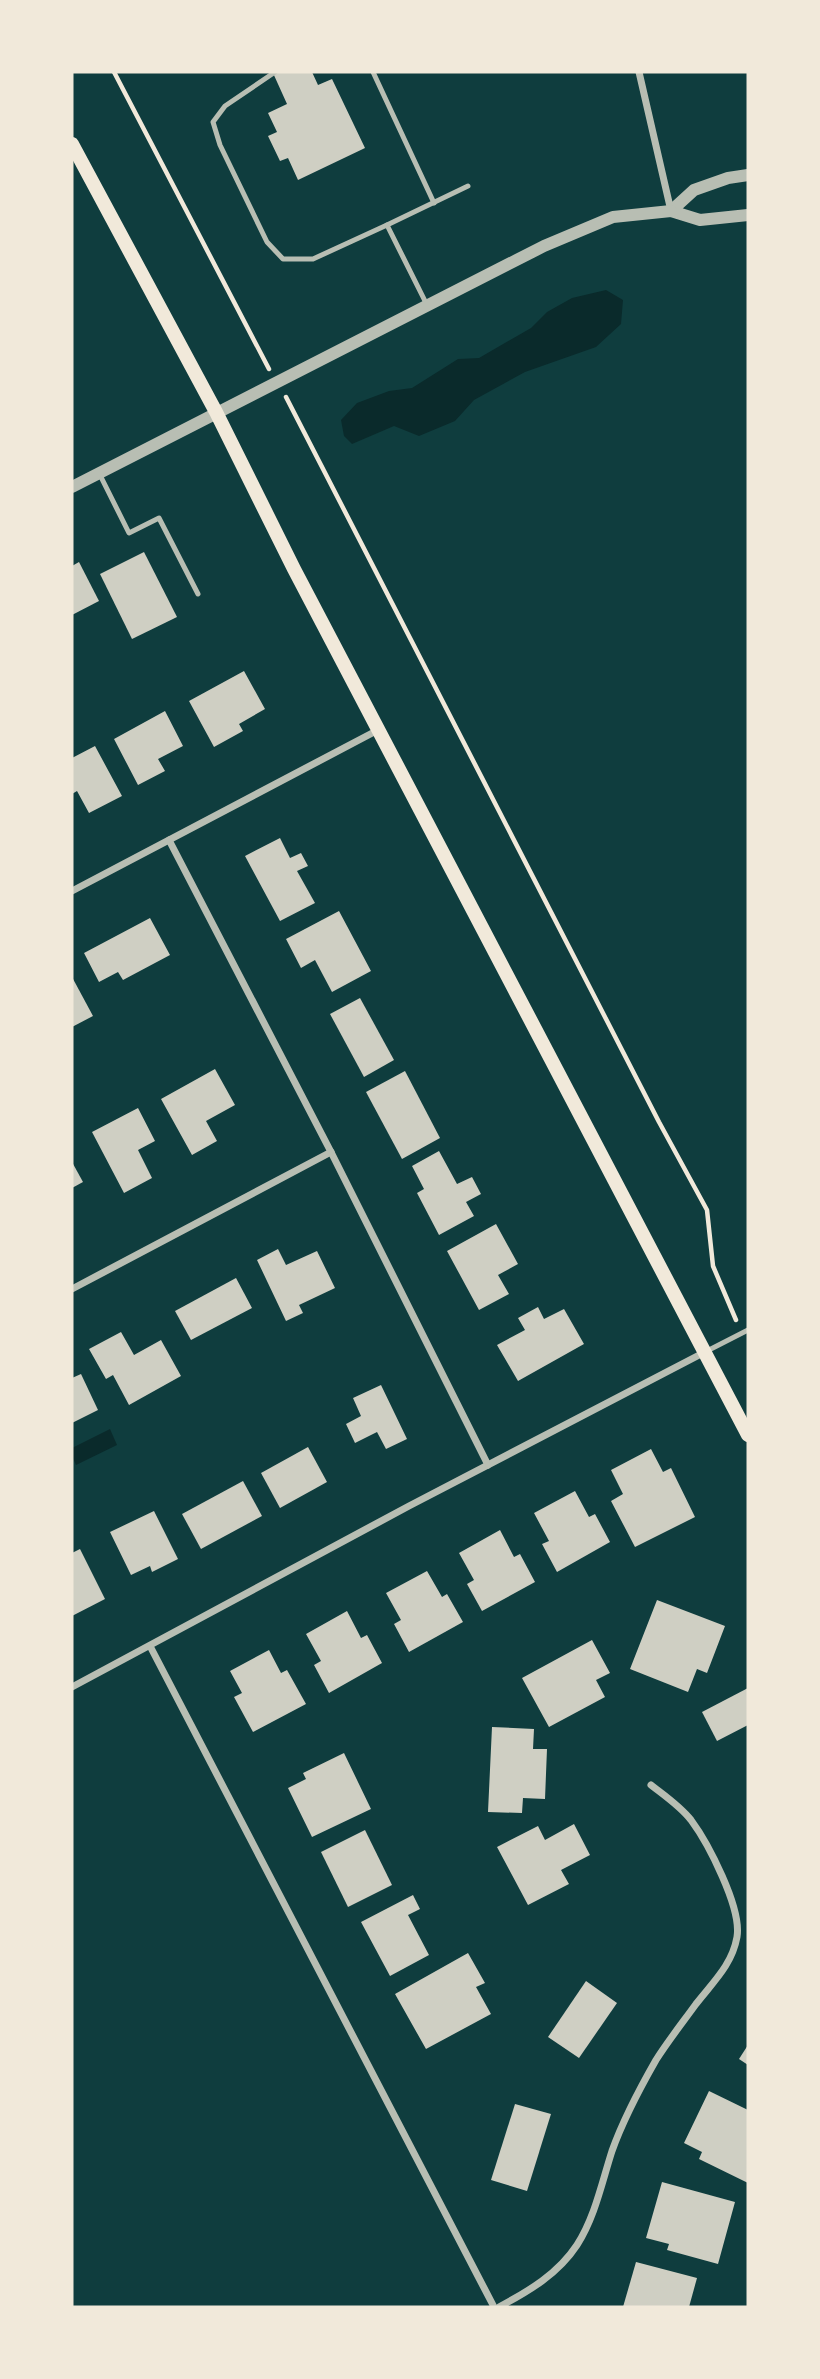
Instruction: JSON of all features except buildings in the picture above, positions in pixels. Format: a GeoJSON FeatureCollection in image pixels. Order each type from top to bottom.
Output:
{"type":"FeatureCollection","features":[{"type":"Feature","properties":{"kind":"main road"},"geometry":{"type":"LineString","coordinates":[[72,144],[216,412],[294,569],[748,1435]]}},
{"type":"Feature","properties":{"kind":"street"},"geometry":{"type":"LineString","coordinates":[[639,72],[671,211]]}},
{"type":"Feature","properties":{"kind":"street"},"geometry":{"type":"LineString","coordinates":[[671,211],[694,190],[728,178],[748,175]]}},
{"type":"Feature","properties":{"kind":"street"},"geometry":{"type":"LineString","coordinates":[[72,487],[580,229],[613,217],[671,211],[701,220],[748,215]]}},
{"type":"Feature","properties":{"kind":"street"},"geometry":{"type":"LineString","coordinates":[[72,891],[379,730]]}},
{"type":"Feature","properties":{"kind":"street"},"geometry":{"type":"LineString","coordinates":[[169,840],[331,1152],[488,1465]]}},
{"type":"Feature","properties":{"kind":"street"},"geometry":{"type":"LineString","coordinates":[[72,1289],[331,1152]]}},
{"type":"Feature","properties":{"kind":"street"},"geometry":{"type":"LineString","coordinates":[[72,1687],[705,1352]]}},
{"type":"Feature","properties":{"kind":"street"},"geometry":{"type":"LineString","coordinates":[[150,1646],[497,2307],[531,2290],[554,2273],[576,2246],[590,2220],[613,2148],[640,2088],[658,2058],[730,1959],[737,1935],[736,1911],[729,1891],[691,1821],[679,1806],[651,1786]]}},
{"type":"Feature","properties":{"kind":"lane"},"geometry":{"type":"LineString","coordinates":[[275,72],[225,106],[213,122],[220,145],[267,242],[283,259],[313,259],[468,186]]}},
{"type":"Feature","properties":{"kind":"lane"},"geometry":{"type":"LineString","coordinates":[[373,72],[434,203]]}},
{"type":"Feature","properties":{"kind":"lane"},"geometry":{"type":"LineString","coordinates":[[387,225],[427,305]]}},
{"type":"Feature","properties":{"kind":"lane"},"geometry":{"type":"LineString","coordinates":[[99,473],[129,533],[159,518],[198,594]]}},
{"type":"Feature","properties":{"kind":"lane"},"geometry":{"type":"LineString","coordinates":[[705,1352],[746,1331]]}},
{"type":"Feature","properties":{"kind":"path"},"geometry":{"type":"LineString","coordinates":[[114,72],[257,350]]}},
{"type":"Feature","properties":{"kind":"path"},"geometry":{"type":"LineString","coordinates":[[293,410],[659,1122],[707,1210],[713,1266],[746,1331]]}},
{"type":"Feature","properties":{"kind":"water"},"geometry":{"type":"Polygon","coordinates":[[[606,290],[623,300],[621,324],[596,347],[525,372],[474,400],[455,421],[419,436],[394,426],[352,444],[344,436],[341,420],[357,403],[389,391],[412,388],[458,359],[479,358],[531,328],[547,312],[572,298],[606,290]]]}},
{"type":"Feature","properties":{"kind":"water"},"geometry":{"type":"Polygon","coordinates":[[[110,1429],[117,1445],[76,1465],[72,1448],[110,1429]]]}}]}
